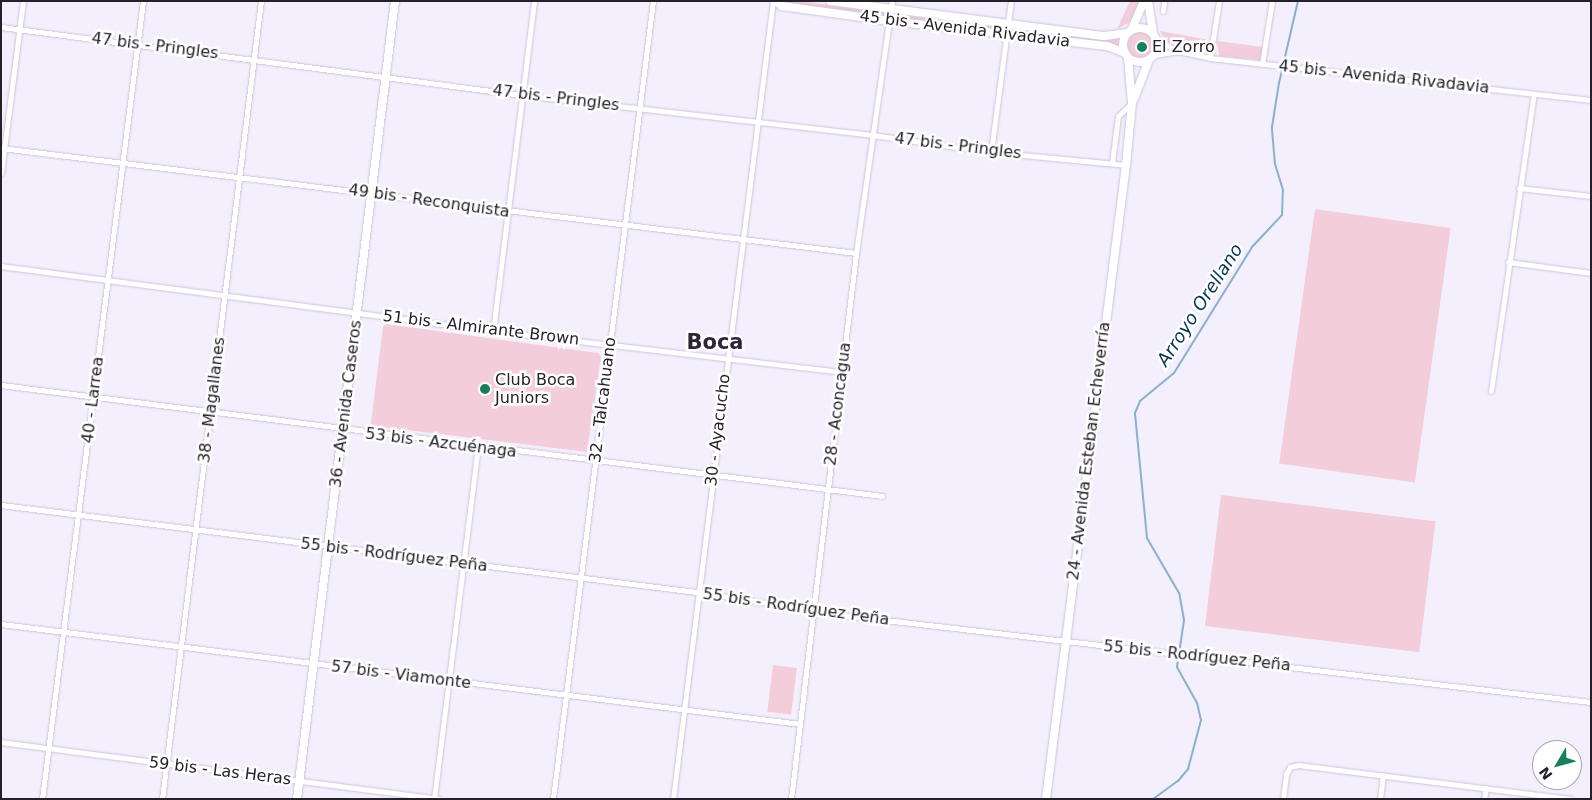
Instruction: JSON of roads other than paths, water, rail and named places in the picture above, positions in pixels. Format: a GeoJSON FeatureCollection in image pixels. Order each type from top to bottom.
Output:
{"type":"FeatureCollection","features":[{"type":"Feature","properties":{"kind":"main road","name":"45 bis - Avenida Rivadavia"},"geometry":{"type":"LineString","coordinates":[[774,1],[782,6],[890,21],[1107,46],[1126,55]]}},
{"type":"Feature","properties":{"kind":"main road","name":"45 bis - Avenida Rivadavia"},"geometry":{"type":"LineString","coordinates":[[830,1],[892,6],[1008,24],[1105,36],[1130,31]]}},
{"type":"Feature","properties":{"kind":"main road"},"geometry":{"type":"LineString","coordinates":[[1144,1],[1123,42],[1126,55],[1142,62],[1152,57],[1154,36],[1148,1]]}},
{"type":"Feature","properties":{"kind":"main road","name":"36 - Avenida Caseros"},"geometry":{"type":"LineString","coordinates":[[297,799],[315,665],[327,547],[374,193],[396,4]]}},
{"type":"Feature","properties":{"kind":"main road"},"geometry":{"type":"LineString","coordinates":[[1130,31],[1143,28],[1154,36]]}},
{"type":"Feature","properties":{"kind":"main road","name":"24 - Avenida Esteban Echeverría"},"geometry":{"type":"LineString","coordinates":[[1046,799],[1126,165],[1132,103],[1126,55]]}},
{"type":"Feature","properties":{"kind":"main road","name":"24 - Avenida Esteban Echeverría"},"geometry":{"type":"LineString","coordinates":[[1132,103],[1152,57]]}},
{"type":"Feature","properties":{"kind":"street"},"geometry":{"type":"LineString","coordinates":[[1,173],[23,1]]}},
{"type":"Feature","properties":{"kind":"street","name":"40 - Larrea"},"geometry":{"type":"LineString","coordinates":[[42,799],[143,1]]}},
{"type":"Feature","properties":{"kind":"street","name":"38 - Magallanes"},"geometry":{"type":"LineString","coordinates":[[162,799],[261,1]]}},
{"type":"Feature","properties":{"kind":"street"},"geometry":{"type":"LineString","coordinates":[[493,331],[534,1]]}},
{"type":"Feature","properties":{"kind":"street","name":"32 - Talcahuano"},"geometry":{"type":"LineString","coordinates":[[553,799],[652,1]]}},
{"type":"Feature","properties":{"kind":"street","name":"30 - Ayacucho"},"geometry":{"type":"LineString","coordinates":[[673,799],[741,239],[774,1]]}},
{"type":"Feature","properties":{"kind":"street"},"geometry":{"type":"LineString","coordinates":[[991,152],[1011,1]]}},
{"type":"Feature","properties":{"kind":"street"},"geometry":{"type":"LineString","coordinates":[[1163,11],[1164,1]]}},
{"type":"Feature","properties":{"kind":"street"},"geometry":{"type":"LineString","coordinates":[[1210,58],[1219,1]]}},
{"type":"Feature","properties":{"kind":"street"},"geometry":{"type":"LineString","coordinates":[[1262,64],[1272,1]]}},
{"type":"Feature","properties":{"kind":"street","name":"28 - Aconcagua"},"geometry":{"type":"LineString","coordinates":[[791,799],[856,253],[892,6]]}},
{"type":"Feature","properties":{"kind":"street","name":"47 bis - Pringles"},"geometry":{"type":"LineString","coordinates":[[1,27],[254,58],[522,95],[872,135],[991,152],[1126,165]]}},
{"type":"Feature","properties":{"kind":"street","name":"45 bis - Avenida Rivadavia"},"geometry":{"type":"LineString","coordinates":[[1154,36],[1178,52]]}},
{"type":"Feature","properties":{"kind":"street","name":"45 bis - Avenida Rivadavia"},"geometry":{"type":"LineString","coordinates":[[1152,57],[1178,52],[1210,58],[1293,68],[1591,100]]}},
{"type":"Feature","properties":{"kind":"street"},"geometry":{"type":"LineString","coordinates":[[1491,391],[1508,262],[1534,94]]}},
{"type":"Feature","properties":{"kind":"street","name":"24 - Avenida Esteban Echeverría"},"geometry":{"type":"LineString","coordinates":[[1112,163],[1118,116],[1132,103]]}},
{"type":"Feature","properties":{"kind":"street","name":"49 bis - Reconquista"},"geometry":{"type":"LineString","coordinates":[[3,148],[374,193],[624,226],[856,253]]}},
{"type":"Feature","properties":{"kind":"street"},"geometry":{"type":"LineString","coordinates":[[1519,188],[1591,196]]}},
{"type":"Feature","properties":{"kind":"street"},"geometry":{"type":"LineString","coordinates":[[1508,262],[1591,273]]}},
{"type":"Feature","properties":{"kind":"street","name":"51 bis - Almirante Brown"},"geometry":{"type":"LineString","coordinates":[[1,266],[225,294],[493,331],[842,372]]}},
{"type":"Feature","properties":{"kind":"street","name":"53 bis - Azcuénaga"},"geometry":{"type":"LineString","coordinates":[[1,386],[211,410],[343,431],[712,475],[828,491],[882,496]]}},
{"type":"Feature","properties":{"kind":"street"},"geometry":{"type":"LineString","coordinates":[[434,798],[478,447]]}},
{"type":"Feature","properties":{"kind":"street","name":"55 bis - Rodríguez Peña"},"geometry":{"type":"LineString","coordinates":[[1,504],[580,579],[698,592],[814,610],[1065,642],[1185,654],[1591,702]]}},
{"type":"Feature","properties":{"kind":"street","name":"57 bis - Viamonte"},"geometry":{"type":"LineString","coordinates":[[1,624],[315,665],[800,724]]}},
{"type":"Feature","properties":{"kind":"street","name":"59 bis - Las Heras"},"geometry":{"type":"LineString","coordinates":[[1,742],[166,765],[439,799]]}},
{"type":"Feature","properties":{"kind":"street"},"geometry":{"type":"LineString","coordinates":[[1283,799],[1286,774],[1290,767],[1298,765],[1571,799]]}},
{"type":"Feature","properties":{"kind":"street"},"geometry":{"type":"LineString","coordinates":[[1380,799],[1383,775]]}},
{"type":"Feature","properties":{"kind":"street"},"geometry":{"type":"LineString","coordinates":[[1484,799],[1486,788]]}},
{"type":"Feature","properties":{"kind":"waterway","name":"Arroyo Orellano"},"geometry":{"type":"LineString","coordinates":[[1153,799],[1178,781],[1188,769],[1201,720],[1197,703],[1177,667],[1184,620],[1179,593],[1147,538],[1135,413],[1140,401],[1174,373],[1252,247],[1282,215],[1283,190],[1275,164],[1272,127],[1279,83],[1298,1]]}},
{"type":"Feature","properties":{"kind":"place","name":"El Zorro"},"geometry":{"type":"Point","coordinates":[1142,47]}},
{"type":"Feature","properties":{"kind":"place","name":"Club Boca Juniors"},"geometry":{"type":"Point","coordinates":[485,389]}},
{"type":"Feature","properties":{"kind":"district","name":"Boca"},"geometry":{"type":"Point","coordinates":[715,342]}}]}
